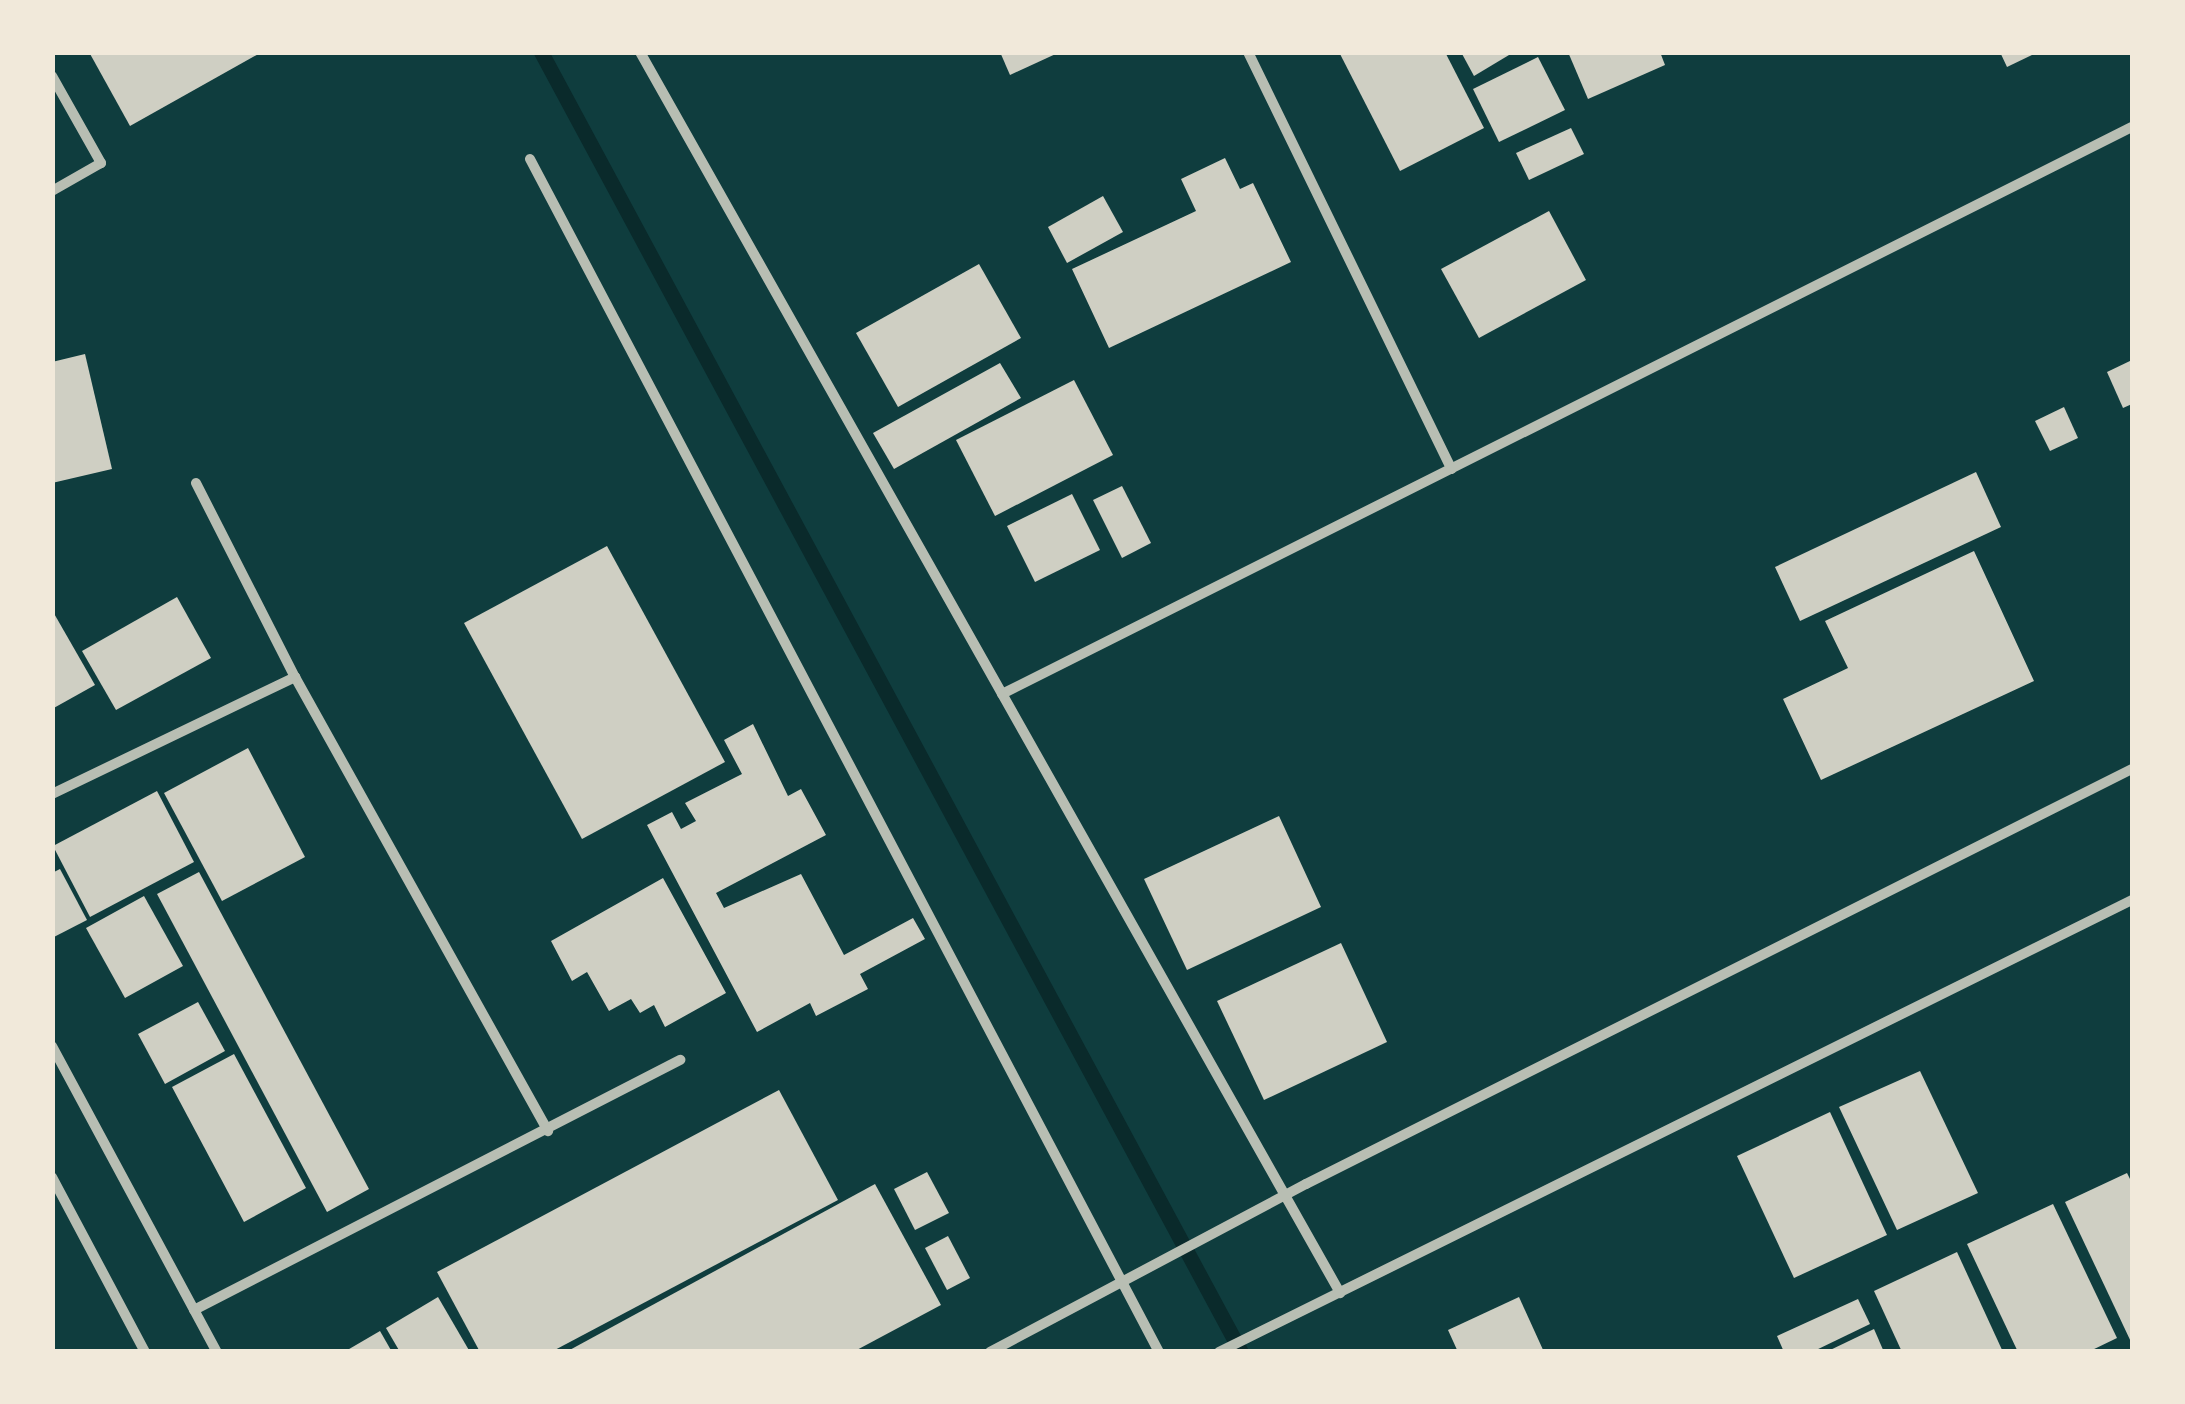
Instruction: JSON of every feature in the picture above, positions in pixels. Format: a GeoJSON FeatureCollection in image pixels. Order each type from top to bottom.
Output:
{"type":"FeatureCollection","features":[{"type":"Feature","properties":{"kind":"street"},"geometry":{"type":"LineString","coordinates":[[640,52],[1340,1293]]}},
{"type":"Feature","properties":{"kind":"street"},"geometry":{"type":"LineString","coordinates":[[1248,52],[1451,470]]}},
{"type":"Feature","properties":{"kind":"street"},"geometry":{"type":"LineString","coordinates":[[52,76],[101,163],[53,190]]}},
{"type":"Feature","properties":{"kind":"street"},"geometry":{"type":"LineString","coordinates":[[1002,694],[2132,127]]}},
{"type":"Feature","properties":{"kind":"street"},"geometry":{"type":"LineString","coordinates":[[530,160],[1124,1280],[1158,1352]]}},
{"type":"Feature","properties":{"kind":"street"},"geometry":{"type":"LineString","coordinates":[[196,483],[295,677],[548,1131]]}},
{"type":"Feature","properties":{"kind":"street"},"geometry":{"type":"LineString","coordinates":[[52,794],[295,677]]}},
{"type":"Feature","properties":{"kind":"street"},"geometry":{"type":"LineString","coordinates":[[990,1352],[1284,1196],[2132,769]]}},
{"type":"Feature","properties":{"kind":"street"},"geometry":{"type":"LineString","coordinates":[[1219,1352],[2132,900]]}},
{"type":"Feature","properties":{"kind":"street"},"geometry":{"type":"LineString","coordinates":[[52,1046],[217,1352]]}},
{"type":"Feature","properties":{"kind":"street"},"geometry":{"type":"LineString","coordinates":[[194,1310],[680,1060]]}},
{"type":"Feature","properties":{"kind":"street"},"geometry":{"type":"LineString","coordinates":[[52,1177],[145,1352]]}},
{"type":"Feature","properties":{"kind":"building"},"geometry":{"type":"Polygon","coordinates":[[[89,52],[262,52],[130,126],[89,52]]]}},
{"type":"Feature","properties":{"kind":"building"},"geometry":{"type":"Polygon","coordinates":[[[1000,52],[1060,52],[1010,75],[1000,52]]]}},
{"type":"Feature","properties":{"kind":"building"},"geometry":{"type":"Polygon","coordinates":[[[1339,52],[1445,52],[1484,128],[1400,171],[1339,52]]]}},
{"type":"Feature","properties":{"kind":"building"},"geometry":{"type":"Polygon","coordinates":[[[1461,52],[1514,52],[1474,76],[1461,52]]]}},
{"type":"Feature","properties":{"kind":"building"},"geometry":{"type":"Polygon","coordinates":[[[1568,52],[1660,52],[1665,65],[1588,99],[1568,52]]]}},
{"type":"Feature","properties":{"kind":"building"},"geometry":{"type":"Polygon","coordinates":[[[2000,52],[2038,52],[2007,67],[2000,52]]]}},
{"type":"Feature","properties":{"kind":"building"},"geometry":{"type":"Polygon","coordinates":[[[1538,57],[1565,110],[1499,142],[1473,89],[1538,57]]]}},
{"type":"Feature","properties":{"kind":"building"},"geometry":{"type":"Polygon","coordinates":[[[1571,128],[1584,154],[1529,180],[1516,153],[1571,128]]]}},
{"type":"Feature","properties":{"kind":"building"},"geometry":{"type":"Polygon","coordinates":[[[1225,158],[1240,189],[1253,183],[1291,262],[1109,348],[1072,269],[1196,211],[1181,179],[1225,158]]]}},
{"type":"Feature","properties":{"kind":"building"},"geometry":{"type":"Polygon","coordinates":[[[1103,196],[1123,232],[1067,263],[1048,227],[1103,196]]]}},
{"type":"Feature","properties":{"kind":"building"},"geometry":{"type":"Polygon","coordinates":[[[1549,211],[1586,280],[1479,338],[1441,269],[1549,211]]]}},
{"type":"Feature","properties":{"kind":"building"},"geometry":{"type":"Polygon","coordinates":[[[979,264],[1021,338],[898,407],[856,333],[979,264]]]}},
{"type":"Feature","properties":{"kind":"building"},"geometry":{"type":"Polygon","coordinates":[[[85,354],[112,469],[52,483],[52,362],[85,354]]]}},
{"type":"Feature","properties":{"kind":"building"},"geometry":{"type":"Polygon","coordinates":[[[2132,360],[2132,404],[2123,408],[2107,372],[2132,360]]]}},
{"type":"Feature","properties":{"kind":"building"},"geometry":{"type":"Polygon","coordinates":[[[1000,363],[1021,398],[894,469],[873,433],[1000,363]]]}},
{"type":"Feature","properties":{"kind":"building"},"geometry":{"type":"Polygon","coordinates":[[[1074,380],[1113,455],[995,516],[956,440],[1074,380]]]}},
{"type":"Feature","properties":{"kind":"building"},"geometry":{"type":"Polygon","coordinates":[[[2064,407],[2078,438],[2050,451],[2035,421],[2064,407]]]}},
{"type":"Feature","properties":{"kind":"building"},"geometry":{"type":"Polygon","coordinates":[[[1976,472],[2001,527],[1800,621],[1775,567],[1976,472]]]}},
{"type":"Feature","properties":{"kind":"building"},"geometry":{"type":"Polygon","coordinates":[[[1122,486],[1151,543],[1122,558],[1093,500],[1122,486]]]}},
{"type":"Feature","properties":{"kind":"building"},"geometry":{"type":"Polygon","coordinates":[[[1072,494],[1100,550],[1035,582],[1007,526],[1072,494]]]}},
{"type":"Feature","properties":{"kind":"building"},"geometry":{"type":"Polygon","coordinates":[[[607,546],[725,762],[582,839],[464,623],[607,546]]]}},
{"type":"Feature","properties":{"kind":"building"},"geometry":{"type":"Polygon","coordinates":[[[1974,551],[2034,681],[1821,780],[1783,699],[1848,668],[1825,621],[1974,551]]]}},
{"type":"Feature","properties":{"kind":"building"},"geometry":{"type":"Polygon","coordinates":[[[177,597],[211,658],[116,710],[82,651],[177,597]]]}},
{"type":"Feature","properties":{"kind":"building"},"geometry":{"type":"Polygon","coordinates":[[[52,610],[95,685],[52,709],[52,610]]]}},
{"type":"Feature","properties":{"kind":"building"},"geometry":{"type":"Polygon","coordinates":[[[753,724],[788,796],[801,789],[826,835],[716,893],[724,908],[801,874],[844,955],[913,918],[925,939],[860,974],[868,989],[816,1016],[810,1003],[757,1032],[647,825],[672,812],[681,829],[696,821],[685,803],[742,774],[724,740],[753,724]]]}},
{"type":"Feature","properties":{"kind":"building"},"geometry":{"type":"Polygon","coordinates":[[[248,748],[305,857],[222,901],[164,793],[248,748]]]}},
{"type":"Feature","properties":{"kind":"building"},"geometry":{"type":"Polygon","coordinates":[[[157,791],[194,862],[90,917],[53,846],[157,791]]]}},
{"type":"Feature","properties":{"kind":"building"},"geometry":{"type":"Polygon","coordinates":[[[1279,816],[1321,907],[1187,970],[1144,879],[1279,816]]]}},
{"type":"Feature","properties":{"kind":"building"},"geometry":{"type":"Polygon","coordinates":[[[60,869],[87,920],[52,938],[52,873],[60,869]]]}},
{"type":"Feature","properties":{"kind":"building"},"geometry":{"type":"Polygon","coordinates":[[[199,872],[369,1189],[327,1212],[157,894],[199,872]]]}},
{"type":"Feature","properties":{"kind":"building"},"geometry":{"type":"Polygon","coordinates":[[[663,878],[726,993],[665,1027],[654,1005],[640,1013],[631,999],[609,1011],[587,972],[572,981],[551,941],[663,878]]]}},
{"type":"Feature","properties":{"kind":"building"},"geometry":{"type":"Polygon","coordinates":[[[144,896],[183,966],[125,998],[86,928],[144,896]]]}},
{"type":"Feature","properties":{"kind":"building"},"geometry":{"type":"Polygon","coordinates":[[[1341,943],[1387,1042],[1264,1100],[1217,1001],[1341,943]]]}},
{"type":"Feature","properties":{"kind":"building"},"geometry":{"type":"Polygon","coordinates":[[[198,1002],[225,1051],[165,1084],[138,1034],[198,1002]]]}},
{"type":"Feature","properties":{"kind":"building"},"geometry":{"type":"Polygon","coordinates":[[[234,1054],[306,1188],[244,1222],[172,1087],[234,1054]]]}},
{"type":"Feature","properties":{"kind":"building"},"geometry":{"type":"Polygon","coordinates":[[[1920,1071],[1978,1193],[1897,1230],[1839,1107],[1920,1071]]]}},
{"type":"Feature","properties":{"kind":"building"},"geometry":{"type":"Polygon","coordinates":[[[779,1090],[838,1200],[551,1352],[480,1352],[437,1272],[779,1090]]]}},
{"type":"Feature","properties":{"kind":"building"},"geometry":{"type":"Polygon","coordinates":[[[1830,1112],[1887,1235],[1794,1278],[1737,1156],[1830,1112]]]}},
{"type":"Feature","properties":{"kind":"building"},"geometry":{"type":"Polygon","coordinates":[[[927,1172],[949,1213],[915,1230],[894,1189],[927,1172]]]}},
{"type":"Feature","properties":{"kind":"building"},"geometry":{"type":"Polygon","coordinates":[[[2127,1173],[2132,1183],[2132,1344],[2065,1202],[2127,1173]]]}},
{"type":"Feature","properties":{"kind":"building"},"geometry":{"type":"Polygon","coordinates":[[[875,1184],[941,1305],[853,1352],[566,1352],[875,1184]]]}},
{"type":"Feature","properties":{"kind":"building"},"geometry":{"type":"Polygon","coordinates":[[[2053,1204],[2117,1338],[2088,1352],[2018,1352],[1967,1244],[2053,1204]]]}},
{"type":"Feature","properties":{"kind":"building"},"geometry":{"type":"Polygon","coordinates":[[[948,1236],[970,1278],[947,1290],[925,1248],[948,1236]]]}},
{"type":"Feature","properties":{"kind":"building"},"geometry":{"type":"Polygon","coordinates":[[[1957,1252],[2003,1352],[1902,1352],[1874,1291],[1957,1252]]]}},
{"type":"Feature","properties":{"kind":"building"},"geometry":{"type":"Polygon","coordinates":[[[438,1297],[470,1352],[400,1352],[386,1328],[438,1297]]]}},
{"type":"Feature","properties":{"kind":"building"},"geometry":{"type":"Polygon","coordinates":[[[1519,1297],[1544,1352],[1458,1352],[1448,1330],[1519,1297]]]}},
{"type":"Feature","properties":{"kind":"building"},"geometry":{"type":"Polygon","coordinates":[[[1858,1299],[1870,1324],[1812,1352],[1784,1352],[1777,1336],[1858,1299]]]}},
{"type":"Feature","properties":{"kind":"building"},"geometry":{"type":"Polygon","coordinates":[[[1874,1329],[1884,1352],[1826,1352],[1874,1329]]]}},
{"type":"Feature","properties":{"kind":"building"},"geometry":{"type":"Polygon","coordinates":[[[380,1331],[392,1352],[344,1352],[380,1331]]]}},
{"type":"Feature","properties":{"kind":"waterway"},"geometry":{"type":"LineString","coordinates":[[541,52],[1241,1352]]}}]}
